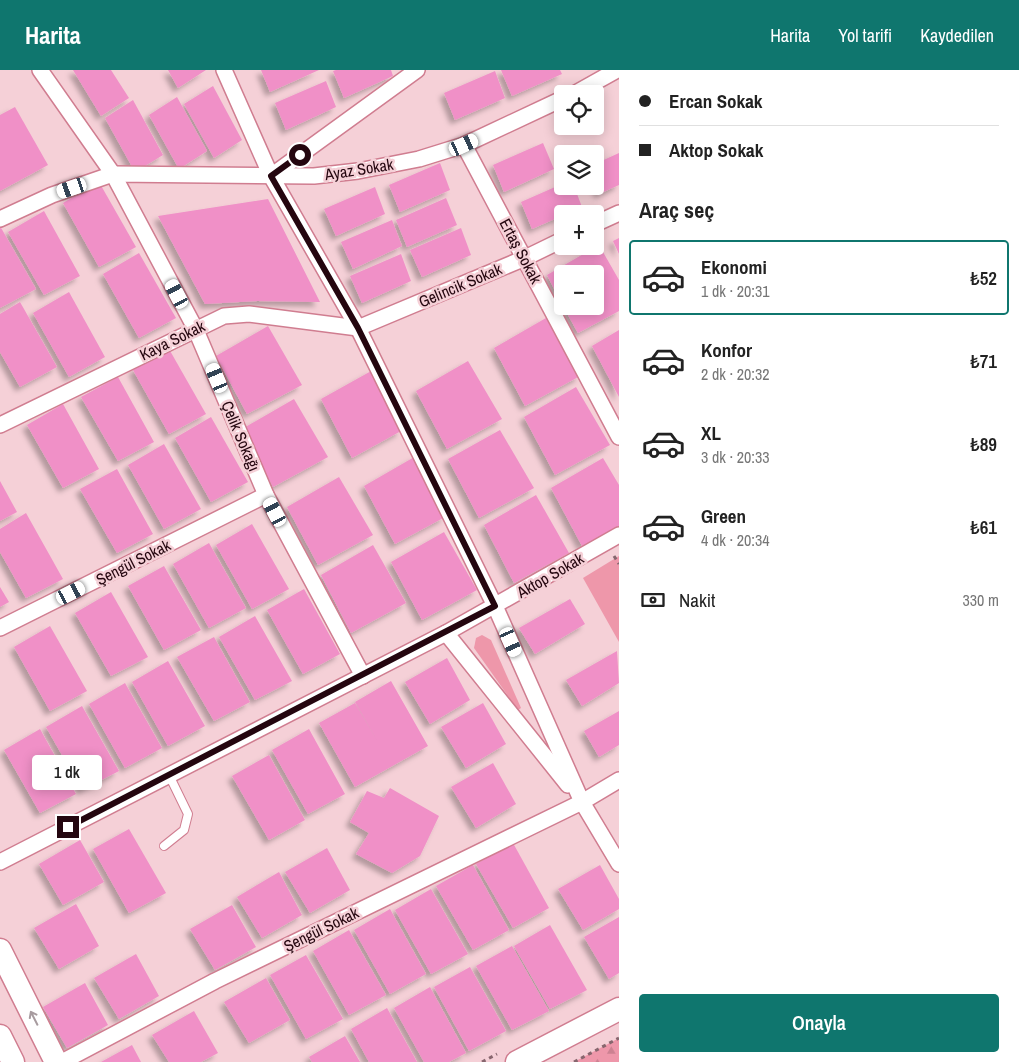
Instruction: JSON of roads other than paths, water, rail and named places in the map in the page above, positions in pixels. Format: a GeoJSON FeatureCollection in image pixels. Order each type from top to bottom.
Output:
{"type":"FeatureCollection","features":[{"type":"Feature","properties":{"kind":"main road"},"geometry":{"type":"LineString","coordinates":[[0,950],[56,1062]]}},
{"type":"Feature","properties":{"kind":"main road"},"geometry":{"type":"LineString","coordinates":[[517,1062],[619,1009]]}},
{"type":"Feature","properties":{"kind":"main road"},"geometry":{"type":"LineString","coordinates":[[0,1036],[13,1062]]}},
{"type":"Feature","properties":{"kind":"street","name":"Çelik Sokağı"},"geometry":{"type":"LineString","coordinates":[[40,70],[113,174],[196,328],[266,496],[363,676]]}},
{"type":"Feature","properties":{"kind":"street"},"geometry":{"type":"LineString","coordinates":[[224,70],[271,176],[358,328],[495,606],[582,802],[619,864]]}},
{"type":"Feature","properties":{"kind":"street"},"geometry":{"type":"LineString","coordinates":[[271,176],[417,70]]}},
{"type":"Feature","properties":{"kind":"street"},"geometry":{"type":"LineString","coordinates":[[590,85],[617,70]]}},
{"type":"Feature","properties":{"kind":"street","name":"Ayaz Sokak"},"geometry":{"type":"LineString","coordinates":[[0,219],[52,194],[113,174],[314,176],[358,171],[419,159],[464,145],[554,103]]}},
{"type":"Feature","properties":{"kind":"street","name":"Ertaş Sokak"},"geometry":{"type":"LineString","coordinates":[[464,145],[619,437]]}},
{"type":"Feature","properties":{"kind":"street"},"geometry":{"type":"LineString","coordinates":[[604,220],[619,213]]}},
{"type":"Feature","properties":{"kind":"street","name":"Gelincik Sokak"},"geometry":{"type":"LineString","coordinates":[[358,328],[525,258],[554,244]]}},
{"type":"Feature","properties":{"kind":"street","name":"Kaya Sokak"},"geometry":{"type":"LineString","coordinates":[[0,425],[224,316],[249,314],[358,328]]}},
{"type":"Feature","properties":{"kind":"street","name":"Şengül Sokak"},"geometry":{"type":"LineString","coordinates":[[0,628],[266,496]]}},
{"type":"Feature","properties":{"kind":"street","name":"Aktop Sokak"},"geometry":{"type":"LineString","coordinates":[[0,862],[446,633],[619,535]]}},
{"type":"Feature","properties":{"kind":"street"},"geometry":{"type":"LineString","coordinates":[[446,633],[582,802]]}},
{"type":"Feature","properties":{"kind":"street","name":"Şengül Sokak"},"geometry":{"type":"LineString","coordinates":[[62,1062],[215,981],[582,802],[619,780]]}},
{"type":"Feature","properties":{"kind":"lane"},"geometry":{"type":"LineString","coordinates":[[164,846],[184,830],[188,814],[169,776]]}}]}
